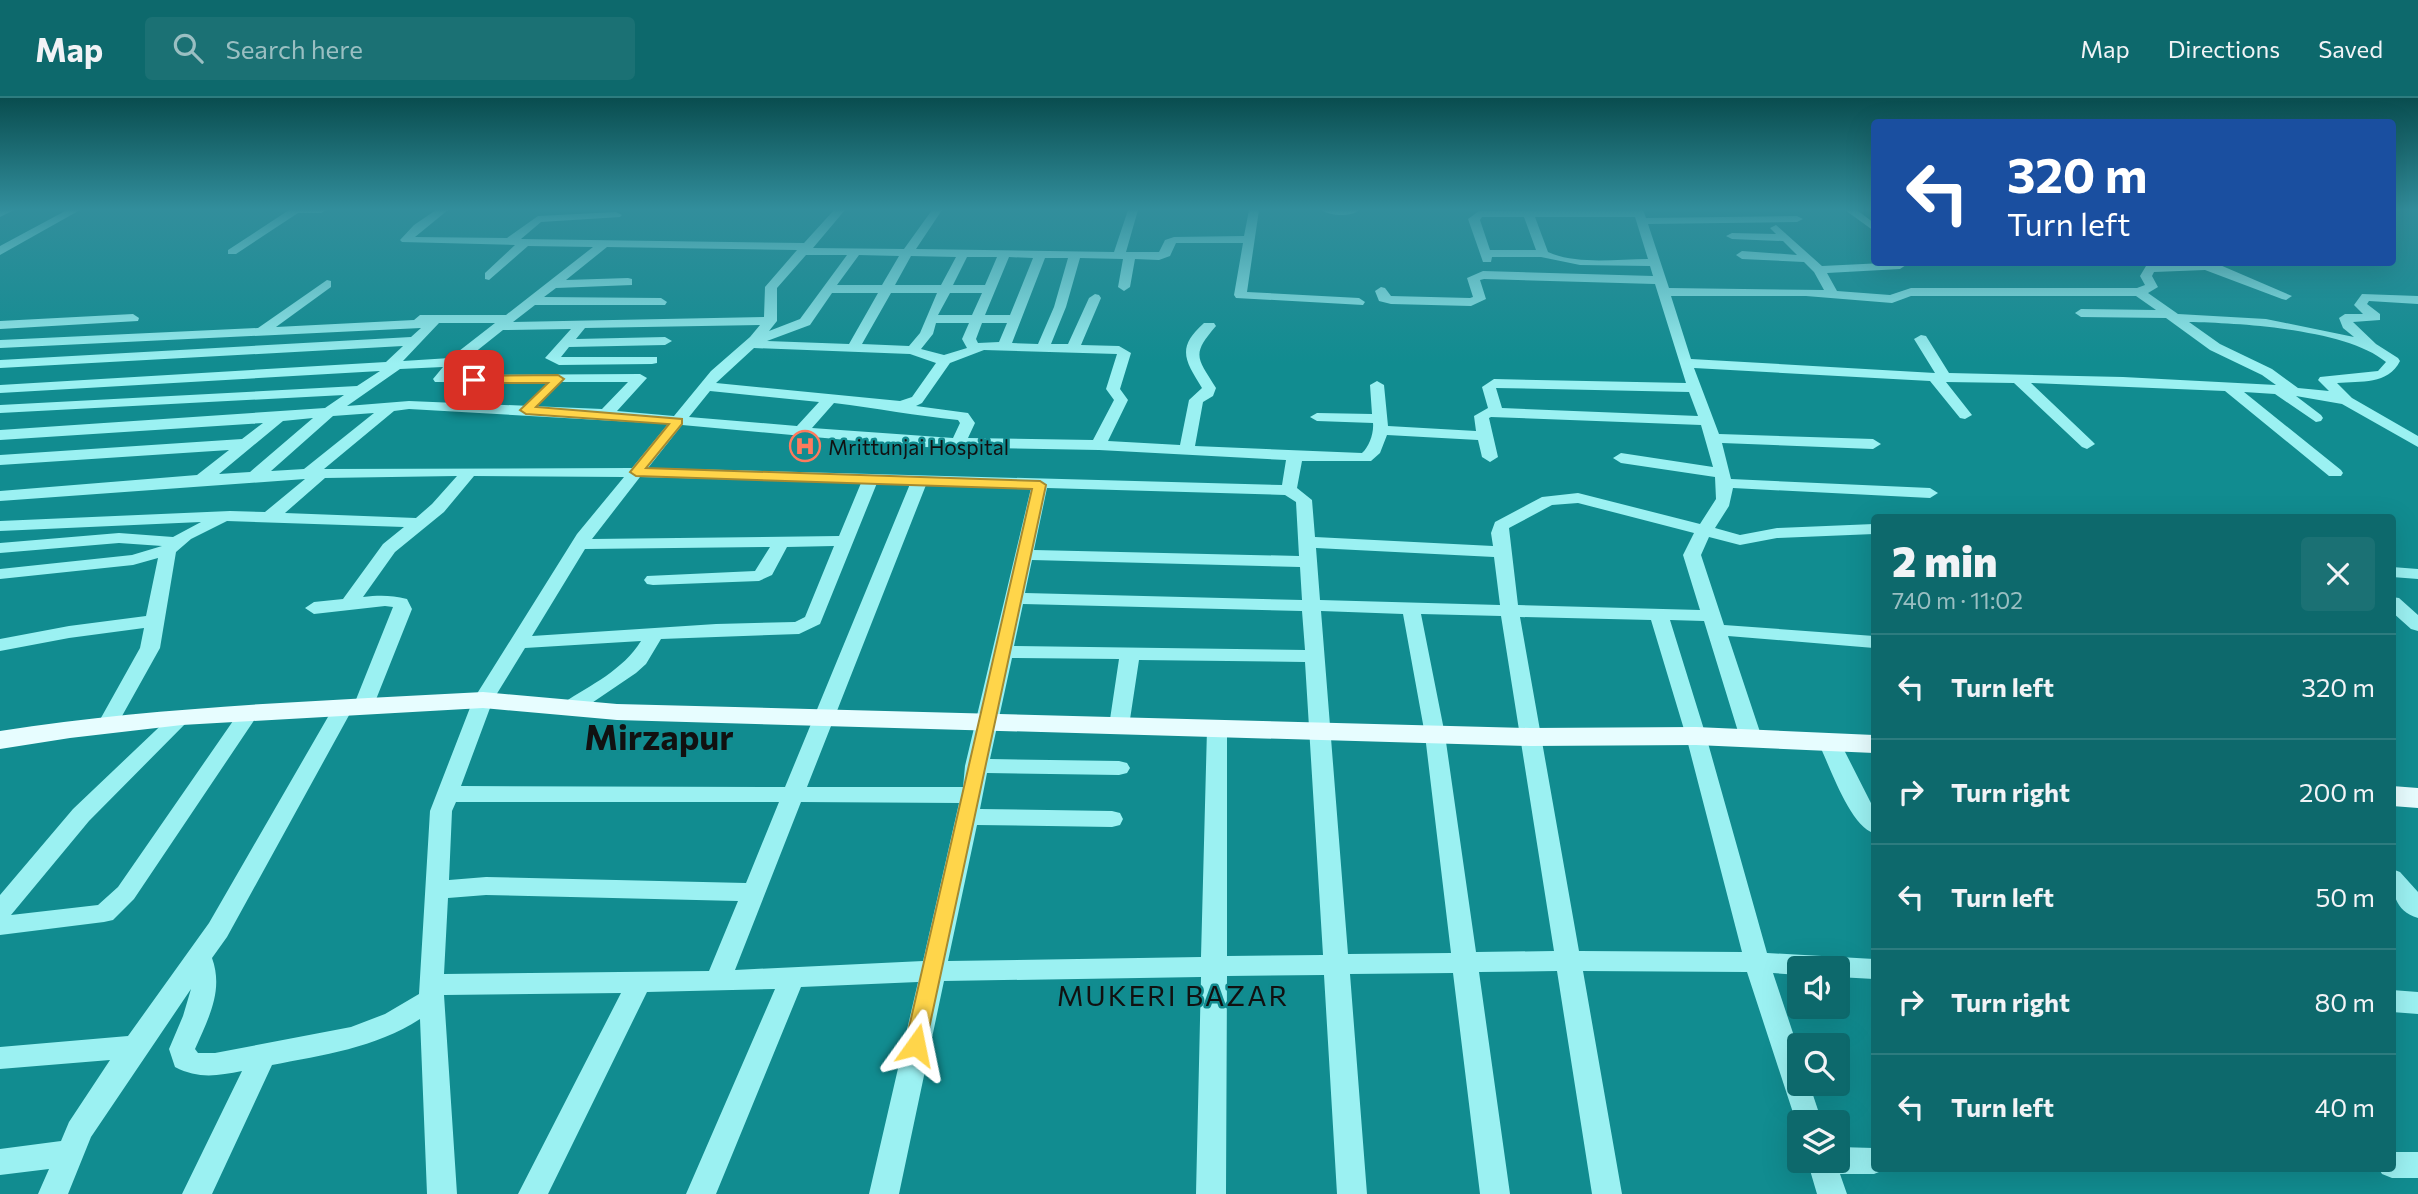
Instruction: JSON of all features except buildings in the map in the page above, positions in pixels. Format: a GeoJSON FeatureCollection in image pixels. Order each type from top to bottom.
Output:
{"type":"FeatureCollection","features":[{"type":"Feature","properties":{"kind":"main road"},"geometry":{"type":"LineString","coordinates":[[0,740],[182,717],[484,700],[617,712],[1318,733],[1530,737],[1696,736],[1871,744]]}},
{"type":"Feature","properties":{"kind":"main road"},"geometry":{"type":"LineString","coordinates":[[2396,796],[2418,799]]}},
{"type":"Feature","properties":{"kind":"street"},"geometry":{"type":"LineString","coordinates":[[489,276],[505,261]]}},
{"type":"Feature","properties":{"kind":"street"},"geometry":{"type":"LineString","coordinates":[[582,261],[454,362],[440,379],[640,378]]}},
{"type":"Feature","properties":{"kind":"street"},"geometry":{"type":"LineString","coordinates":[[442,1194],[431,992],[441,811],[447,794],[484,700],[580,544],[716,374],[753,342],[770,321],[771,287],[794,261]]}},
{"type":"Feature","properties":{"kind":"street"},"geometry":{"type":"LineString","coordinates":[[753,342],[805,322],[849,261]]}},
{"type":"Feature","properties":{"kind":"street"},"geometry":{"type":"LineString","coordinates":[[853,348],[902,261]]}},
{"type":"Feature","properties":{"kind":"street"},"geometry":{"type":"LineString","coordinates":[[913,350],[923,340],[930,319],[960,261]]}},
{"type":"Feature","properties":{"kind":"street"},"geometry":{"type":"LineString","coordinates":[[974,349],[969,339],[1001,261]]}},
{"type":"Feature","properties":{"kind":"street"},"geometry":{"type":"LineString","coordinates":[[1004,347],[1038,261]]}},
{"type":"Feature","properties":{"kind":"street"},"geometry":{"type":"LineString","coordinates":[[1044,347],[1073,261]]}},
{"type":"Feature","properties":{"kind":"street"},"geometry":{"type":"LineString","coordinates":[[1124,261],[1124,287]]}},
{"type":"Feature","properties":{"kind":"street"},"geometry":{"type":"LineString","coordinates":[[1245,261],[1240,295],[1360,302]]}},
{"type":"Feature","properties":{"kind":"street"},"geometry":{"type":"LineString","coordinates":[[1570,261],[1656,263],[1712,438],[1722,478],[1724,499],[1694,544],[1692,555],[1751,738]]}},
{"type":"Feature","properties":{"kind":"street"},"geometry":{"type":"LineString","coordinates":[[1810,261],[1819,270],[1832,293]]}},
{"type":"Feature","properties":{"kind":"street"},"geometry":{"type":"LineString","coordinates":[[1819,270],[1884,266]]}},
{"type":"Feature","properties":{"kind":"street"},"geometry":{"type":"LineString","coordinates":[[1381,291],[1383,298],[1391,300],[1471,302],[1480,299],[1473,278],[1483,275],[1832,293],[1892,299],[1911,292],[2138,292],[2152,288],[2146,276],[2150,269],[2184,266]]}},
{"type":"Feature","properties":{"kind":"street"},"geometry":{"type":"LineString","coordinates":[[2212,266],[2286,296]]}},
{"type":"Feature","properties":{"kind":"street"},"geometry":{"type":"LineString","coordinates":[[552,284],[628,282]]}},
{"type":"Feature","properties":{"kind":"street"},"geometry":{"type":"LineString","coordinates":[[262,330],[327,285]]}},
{"type":"Feature","properties":{"kind":"street"},"geometry":{"type":"LineString","coordinates":[[830,289],[990,289]]}},
{"type":"Feature","properties":{"kind":"street"},"geometry":{"type":"LineString","coordinates":[[2138,292],[2223,352],[2267,372],[2294,391]]}},
{"type":"Feature","properties":{"kind":"street"},"geometry":{"type":"LineString","coordinates":[[2347,401],[2325,380],[2381,375],[2388,371],[2393,361],[2348,325],[2345,318],[2375,317],[2360,305],[2366,297],[2418,300]]}},
{"type":"Feature","properties":{"kind":"street"},"geometry":{"type":"LineString","coordinates":[[1073,348],[1095,298]]}},
{"type":"Feature","properties":{"kind":"street"},"geometry":{"type":"LineString","coordinates":[[529,301],[661,302]]}},
{"type":"Feature","properties":{"kind":"street"},"geometry":{"type":"LineString","coordinates":[[2081,313],[2211,318],[2303,327],[2375,349]]}},
{"type":"Feature","properties":{"kind":"street"},"geometry":{"type":"LineString","coordinates":[[1,326],[133,318]]}},
{"type":"Feature","properties":{"kind":"street"},"geometry":{"type":"LineString","coordinates":[[409,319],[582,324],[770,321]]}},
{"type":"Feature","properties":{"kind":"street"},"geometry":{"type":"LineString","coordinates":[[930,319],[1015,319]]}},
{"type":"Feature","properties":{"kind":"street"},"geometry":{"type":"LineString","coordinates":[[0,344],[435,321]]}},
{"type":"Feature","properties":{"kind":"street"},"geometry":{"type":"LineString","coordinates":[[253,478],[329,412],[393,366],[435,321]]}},
{"type":"Feature","properties":{"kind":"street"},"geometry":{"type":"LineString","coordinates":[[606,414],[640,378],[678,323]]}},
{"type":"Feature","properties":{"kind":"street"},"geometry":{"type":"LineString","coordinates":[[582,324],[552,359],[652,360]]}},
{"type":"Feature","properties":{"kind":"street"},"geometry":{"type":"LineString","coordinates":[[1188,450],[1196,400],[1208,393],[1209,388],[1191,358],[1191,350],[1197,335],[1209,326]]}},
{"type":"Feature","properties":{"kind":"street"},"geometry":{"type":"LineString","coordinates":[[1921,340],[1940,378],[1965,415]]}},
{"type":"Feature","properties":{"kind":"street"},"geometry":{"type":"LineString","coordinates":[[0,364],[416,341]]}},
{"type":"Feature","properties":{"kind":"street"},"geometry":{"type":"LineString","coordinates":[[564,343],[665,341]]}},
{"type":"Feature","properties":{"kind":"street"},"geometry":{"type":"LineString","coordinates":[[753,342],[913,350],[928,358],[946,359],[967,354],[974,349],[1004,347],[1112,349],[1124,353],[1113,390],[1121,400],[1114,420],[1104,428],[1099,445]]}},
{"type":"Feature","properties":{"kind":"street"},"geometry":{"type":"LineString","coordinates":[[902,405],[917,400],[946,359]]}},
{"type":"Feature","properties":{"kind":"street"},"geometry":{"type":"LineString","coordinates":[[0,389],[454,362]]}},
{"type":"Feature","properties":{"kind":"street"},"geometry":{"type":"LineString","coordinates":[[1686,363],[1940,378],[2227,385],[2278,389],[2331,396],[2347,401],[2418,442]]}},
{"type":"Feature","properties":{"kind":"street"},"geometry":{"type":"LineString","coordinates":[[526,410],[558,379]]}},
{"type":"Feature","properties":{"kind":"street"},"geometry":{"type":"LineString","coordinates":[[2018,379],[2087,444]]}},
{"type":"Feature","properties":{"kind":"street"},"geometry":{"type":"LineString","coordinates":[[1496,412],[1489,387],[1494,383],[1649,402],[1706,421]]}},
{"type":"Feature","properties":{"kind":"street"},"geometry":{"type":"LineString","coordinates":[[0,435],[279,417],[391,405],[606,414],[800,432],[959,442],[1099,445],[1365,458],[1373,453],[1380,425],[1377,385]]}},
{"type":"Feature","properties":{"kind":"street"},"geometry":{"type":"LineString","coordinates":[[2227,385],[2335,473]]}},
{"type":"Feature","properties":{"kind":"street"},"geometry":{"type":"LineString","coordinates":[[706,386],[902,405],[922,412],[963,416],[968,423],[959,442]]}},
{"type":"Feature","properties":{"kind":"street"},"geometry":{"type":"LineString","coordinates":[[1490,457],[1481,416],[1496,412],[1649,402],[1695,388]]}},
{"type":"Feature","properties":{"kind":"street"},"geometry":{"type":"LineString","coordinates":[[2278,389],[2316,418]]}},
{"type":"Feature","properties":{"kind":"street"},"geometry":{"type":"LineString","coordinates":[[0,409],[362,390]]}},
{"type":"Feature","properties":{"kind":"street"},"geometry":{"type":"LineString","coordinates":[[800,432],[831,398]]}},
{"type":"Feature","properties":{"kind":"street"},"geometry":{"type":"LineString","coordinates":[[270,517],[391,405]]}},
{"type":"Feature","properties":{"kind":"street"},"geometry":{"type":"LineString","coordinates":[[198,482],[279,417]]}},
{"type":"Feature","properties":{"kind":"street"},"geometry":{"type":"LineString","coordinates":[[1317,417],[1484,436]]}},
{"type":"Feature","properties":{"kind":"street"},"geometry":{"type":"LineString","coordinates":[[1712,438],[1873,444]]}},
{"type":"Feature","properties":{"kind":"street"},"geometry":{"type":"LineString","coordinates":[[0,460],[243,444]]}},
{"type":"Feature","properties":{"kind":"street"},"geometry":{"type":"LineString","coordinates":[[1289,490],[1295,456]]}},
{"type":"Feature","properties":{"kind":"street"},"geometry":{"type":"LineString","coordinates":[[1621,458],[1722,478],[1930,493]]}},
{"type":"Feature","properties":{"kind":"street"},"geometry":{"type":"LineString","coordinates":[[349,604],[389,548],[438,508],[470,471]]}},
{"type":"Feature","properties":{"kind":"street"},"geometry":{"type":"LineString","coordinates":[[0,496],[315,474],[470,471],[636,472],[1289,490],[1304,500],[1318,733],[1352,1194]]}},
{"type":"Feature","properties":{"kind":"street"},"geometry":{"type":"LineString","coordinates":[[519,643],[716,630],[788,629],[807,625],[813,620],[870,480]]}},
{"type":"Feature","properties":{"kind":"street"},"geometry":{"type":"LineString","coordinates":[[718,981],[919,481]]}},
{"type":"Feature","properties":{"kind":"street"},"geometry":{"type":"LineString","coordinates":[[884,1194],[976,766],[1040,485]]}},
{"type":"Feature","properties":{"kind":"street"},"geometry":{"type":"LineString","coordinates":[[1607,1194],[1510,612],[1501,526],[1548,500],[1563,498],[1594,500],[1748,540],[1777,533],[1871,529]]}},
{"type":"Feature","properties":{"kind":"street"},"geometry":{"type":"LineString","coordinates":[[0,526],[230,516],[419,523]]}},
{"type":"Feature","properties":{"kind":"street"},"geometry":{"type":"LineString","coordinates":[[0,574],[133,560],[172,546],[185,535],[230,516]]}},
{"type":"Feature","properties":{"kind":"street"},"geometry":{"type":"LineString","coordinates":[[0,548],[120,538],[172,546]]}},
{"type":"Feature","properties":{"kind":"street"},"geometry":{"type":"LineString","coordinates":[[580,544],[845,541]]}},
{"type":"Feature","properties":{"kind":"street"},"geometry":{"type":"LineString","coordinates":[[653,580],[759,576],[766,571],[781,542]]}},
{"type":"Feature","properties":{"kind":"street"},"geometry":{"type":"LineString","coordinates":[[1307,542],[1502,552]]}},
{"type":"Feature","properties":{"kind":"street"},"geometry":{"type":"LineString","coordinates":[[107,725],[150,648],[172,546]]}},
{"type":"Feature","properties":{"kind":"street"},"geometry":{"type":"LineString","coordinates":[[1024,555],[1308,562]]}},
{"type":"Feature","properties":{"kind":"street"},"geometry":{"type":"LineString","coordinates":[[2396,572],[2418,574]]}},
{"type":"Feature","properties":{"kind":"street"},"geometry":{"type":"LineString","coordinates":[[1014,598],[1659,615],[1871,642]]}},
{"type":"Feature","properties":{"kind":"street"},"geometry":{"type":"LineString","coordinates":[[53,1194],[69,1153],[100,1097],[200,959],[353,708],[403,610],[395,600],[314,608]]}},
{"type":"Feature","properties":{"kind":"street"},"geometry":{"type":"LineString","coordinates":[[2396,606],[2418,625]]}},
{"type":"Feature","properties":{"kind":"street"},"geometry":{"type":"LineString","coordinates":[[1411,609],[1435,735],[1495,1194]]}},
{"type":"Feature","properties":{"kind":"street"},"geometry":{"type":"LineString","coordinates":[[1659,615],[1696,736],[1757,961],[1804,1110]]}},
{"type":"Feature","properties":{"kind":"street"},"geometry":{"type":"LineString","coordinates":[[0,645],[69,632],[155,621]]}},
{"type":"Feature","properties":{"kind":"street"},"geometry":{"type":"LineString","coordinates":[[570,708],[629,670],[639,660],[655,634]]}},
{"type":"Feature","properties":{"kind":"street"},"geometry":{"type":"LineString","coordinates":[[1002,652],[1314,656]]}},
{"type":"Feature","properties":{"kind":"street"},"geometry":{"type":"LineString","coordinates":[[1119,726],[1130,654]]}},
{"type":"Feature","properties":{"kind":"street"},"geometry":{"type":"LineString","coordinates":[[0,926],[89,916],[114,906],[126,893],[249,713]]}},
{"type":"Feature","properties":{"kind":"street"},"geometry":{"type":"LineString","coordinates":[[0,912],[81,815],[182,717]]}},
{"type":"Feature","properties":{"kind":"street"},"geometry":{"type":"LineString","coordinates":[[1210,1194],[1217,729]]}},
{"type":"Feature","properties":{"kind":"street"},"geometry":{"type":"LineString","coordinates":[[1829,742],[1858,804],[1871,821]]}},
{"type":"Feature","properties":{"kind":"street"},"geometry":{"type":"LineString","coordinates":[[976,766],[1119,768]]}},
{"type":"Feature","properties":{"kind":"street"},"geometry":{"type":"LineString","coordinates":[[447,794],[971,795]]}},
{"type":"Feature","properties":{"kind":"street"},"geometry":{"type":"LineString","coordinates":[[965,817],[1112,819]]}},
{"type":"Feature","properties":{"kind":"street"},"geometry":{"type":"LineString","coordinates":[[2404,885],[2418,909]]}},
{"type":"Feature","properties":{"kind":"street"},"geometry":{"type":"LineString","coordinates":[[436,892],[486,886],[753,892]]}},
{"type":"Feature","properties":{"kind":"street"},"geometry":{"type":"LineString","coordinates":[[200,959],[206,973],[206,985],[182,1049],[186,1059],[195,1064],[215,1065],[363,1035],[394,1022],[431,992],[932,971],[1568,961],[1757,961],[1871,968]]}},
{"type":"Feature","properties":{"kind":"street"},"geometry":{"type":"LineString","coordinates":[[701,1194],[792,978]]}},
{"type":"Feature","properties":{"kind":"street"},"geometry":{"type":"LineString","coordinates":[[534,1194],[639,982]]}},
{"type":"Feature","properties":{"kind":"street"},"geometry":{"type":"LineString","coordinates":[[2396,1001],[2418,1003]]}},
{"type":"Feature","properties":{"kind":"street"},"geometry":{"type":"LineString","coordinates":[[0,1058],[135,1047]]}},
{"type":"Feature","properties":{"kind":"street"},"geometry":{"type":"LineString","coordinates":[[197,1194],[263,1055]]}},
{"type":"Feature","properties":{"kind":"street"},"geometry":{"type":"LineString","coordinates":[[0,1162],[69,1153]]}},
{"type":"Feature","properties":{"kind":"street"},"geometry":{"type":"LineString","coordinates":[[1850,1160],[1871,1160]]}},
{"type":"Feature","properties":{"kind":"street"},"geometry":{"type":"LineString","coordinates":[[2396,1165],[2418,1165]]}},
{"type":"Feature","properties":{"kind":"street"},"geometry":{"type":"LineString","coordinates":[[1825,1173],[1832,1194]]}},
{"type":"Feature","properties":{"kind":"place","name":"Mrittunjai Hospital"},"geometry":{"type":"Point","coordinates":[805,446]}},
{"type":"Feature","properties":{"kind":"district","name":"Mirzapur"},"geometry":{"type":"Point","coordinates":[659,735]}},
{"type":"Feature","properties":{"kind":"district","name":"MUKERI BAZAR"},"geometry":{"type":"Point","coordinates":[1173,995]}},
{"type":"Feature","properties":{"kind":"route"},"geometry":{"type":"LineString","coordinates":[[474,380],[558,379],[526,410],[678,421],[636,472],[1040,485],[916,1045]]}}]}
